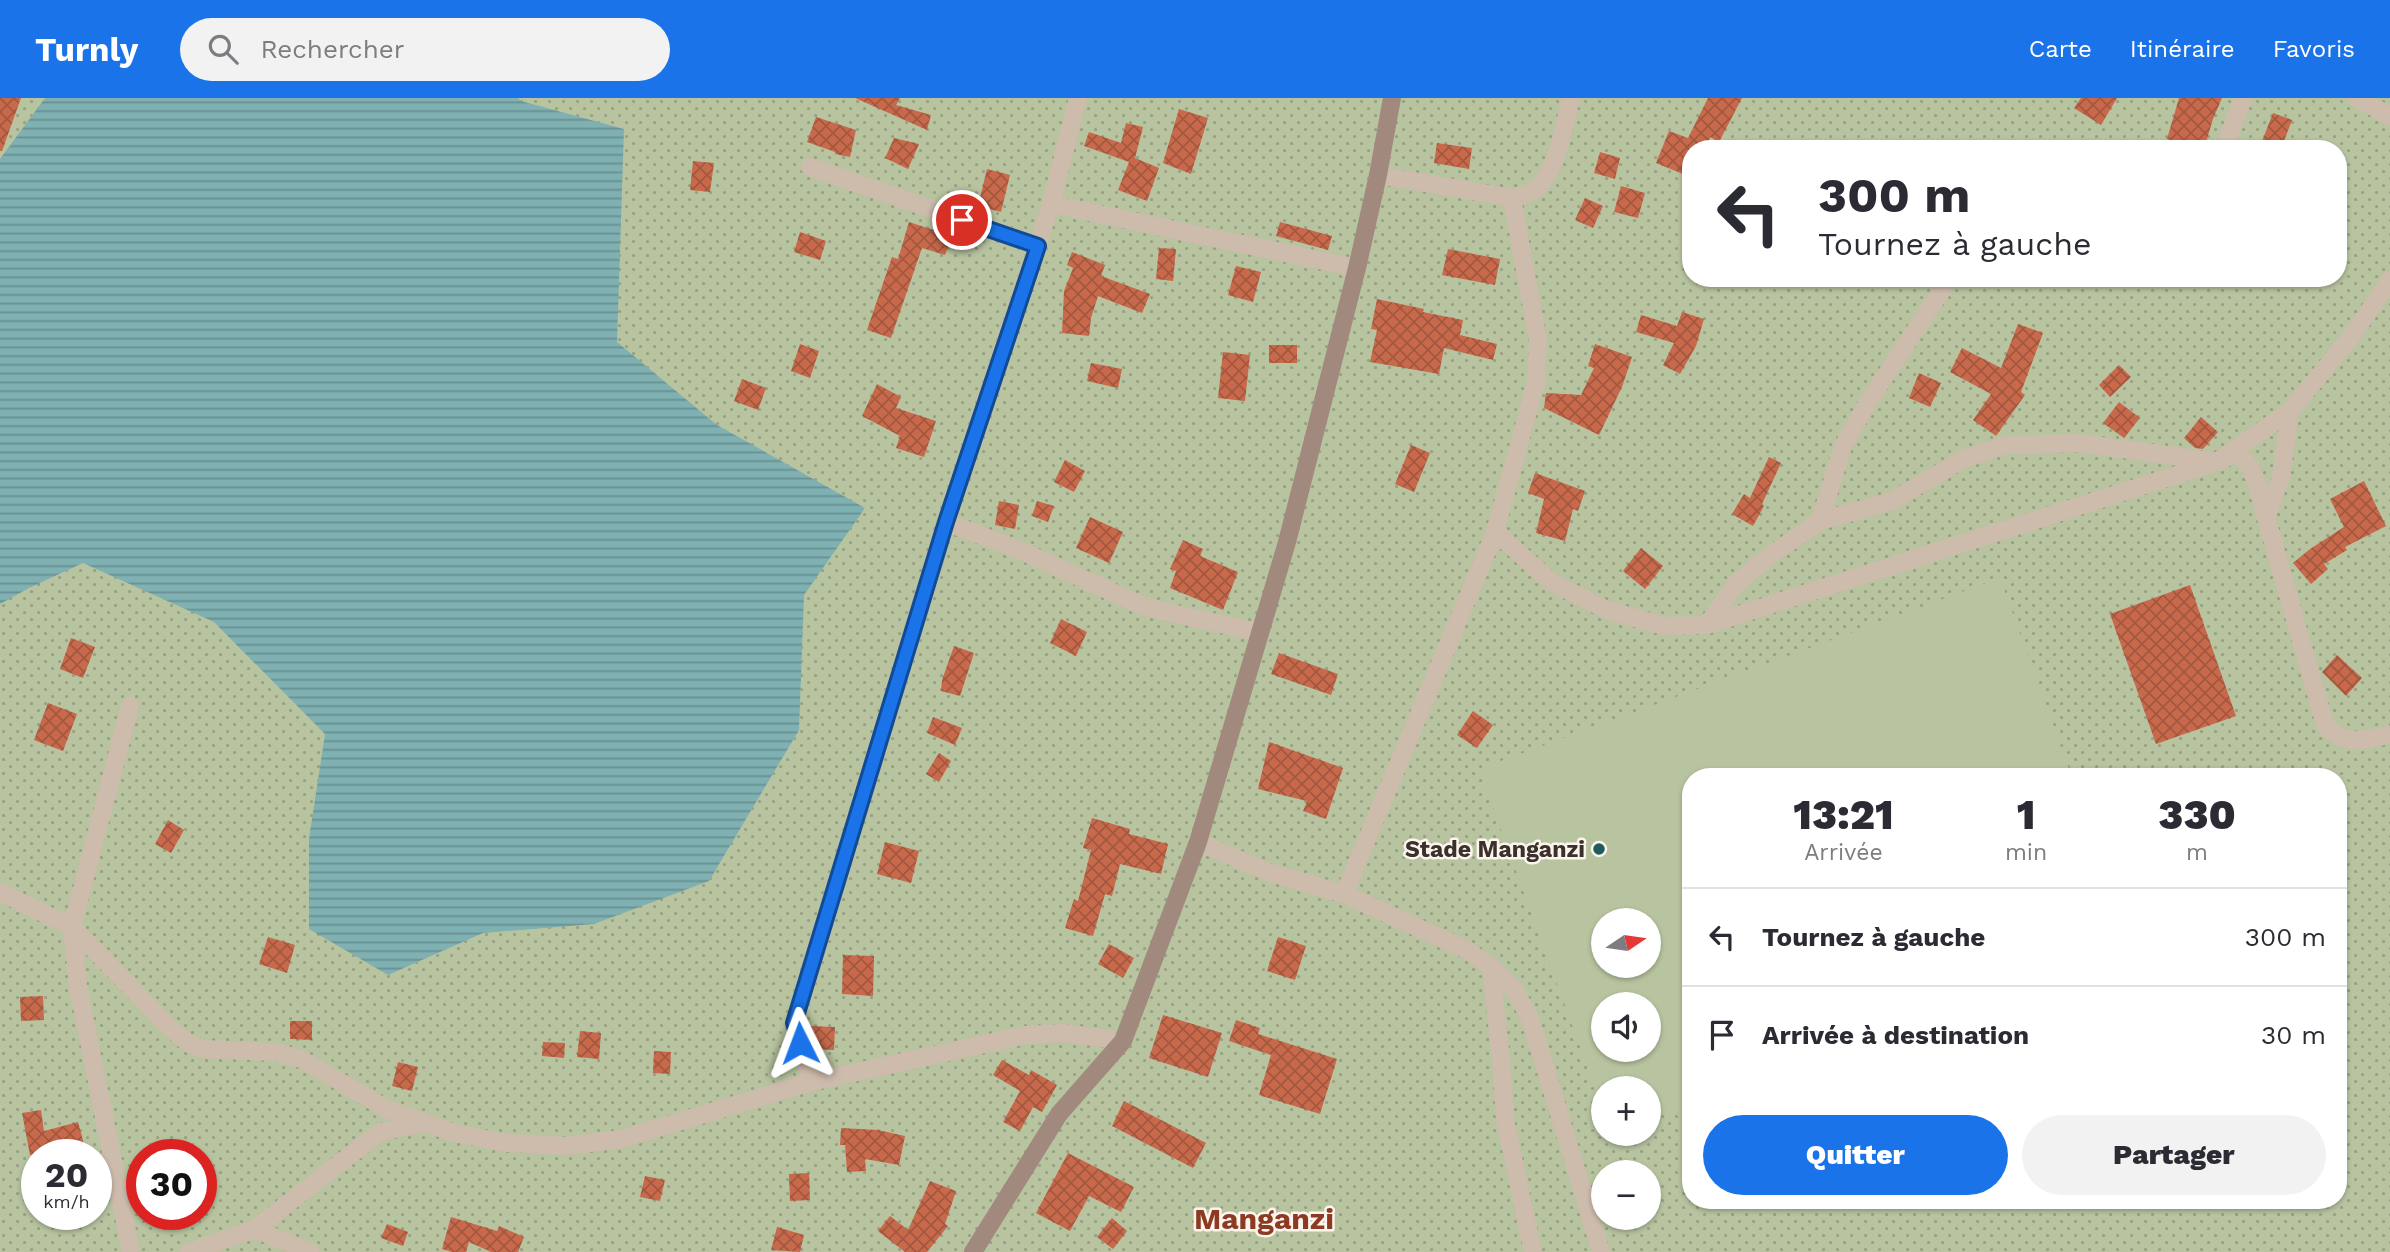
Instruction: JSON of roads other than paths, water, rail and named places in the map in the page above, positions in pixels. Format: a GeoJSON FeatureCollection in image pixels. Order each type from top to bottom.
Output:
{"type":"FeatureCollection","features":[{"type":"Feature","properties":{"kind":"main road"},"geometry":{"type":"LineString","coordinates":[[973,1252],[1059,1114],[1123,1041],[1198,842],[1287,542],[1357,268],[1392,98]]}},
{"type":"Feature","properties":{"kind":"street"},"geometry":{"type":"LineString","coordinates":[[811,1082],[794,1023],[946,522],[1051,204],[1078,98]]}},
{"type":"Feature","properties":{"kind":"street"},"geometry":{"type":"LineString","coordinates":[[1378,175],[1512,198],[1533,191],[1545,179],[1553,163],[1571,98]]}},
{"type":"Feature","properties":{"kind":"street"},"geometry":{"type":"LineString","coordinates":[[2227,140],[2243,98]]}},
{"type":"Feature","properties":{"kind":"street"},"geometry":{"type":"LineString","coordinates":[[2357,98],[2390,116]]}},
{"type":"Feature","properties":{"kind":"street"},"geometry":{"type":"LineString","coordinates":[[810,167],[1038,246]]}},
{"type":"Feature","properties":{"kind":"street"},"geometry":{"type":"LineString","coordinates":[[1344,894],[1494,532],[1536,382],[1538,341],[1512,198]]}},
{"type":"Feature","properties":{"kind":"street"},"geometry":{"type":"LineString","coordinates":[[1051,204],[1357,268]]}},
{"type":"Feature","properties":{"kind":"street"},"geometry":{"type":"LineString","coordinates":[[1707,625],[1737,584],[1768,557],[1820,521],[1892,501],[1963,459],[2006,445],[2079,443],[2217,462],[2290,411],[2351,337],[2390,280]]}},
{"type":"Feature","properties":{"kind":"street"},"geometry":{"type":"LineString","coordinates":[[1820,521],[1843,446],[1870,399],[1944,287]]}},
{"type":"Feature","properties":{"kind":"street"},"geometry":{"type":"LineString","coordinates":[[2266,518],[2281,477],[2290,411]]}},
{"type":"Feature","properties":{"kind":"street"},"geometry":{"type":"LineString","coordinates":[[1494,532],[1553,583],[1607,610],[1664,626],[1707,625],[2217,462],[2236,453],[2250,466],[2325,725],[2336,737],[2349,741],[2390,735]]}},
{"type":"Feature","properties":{"kind":"street"},"geometry":{"type":"LineString","coordinates":[[946,522],[1024,552],[1145,607],[1261,633]]}},
{"type":"Feature","properties":{"kind":"street"},"geometry":{"type":"LineString","coordinates":[[130,706],[72,927],[78,986],[131,1252]]}},
{"type":"Feature","properties":{"kind":"street"},"geometry":{"type":"LineString","coordinates":[[1198,842],[1268,872],[1344,894],[1467,950],[1491,967],[1514,989],[1530,1018],[1601,1252]]}},
{"type":"Feature","properties":{"kind":"street"},"geometry":{"type":"LineString","coordinates":[[0,892],[72,927],[167,1025],[188,1043],[202,1049],[275,1052],[301,1059],[387,1109],[454,1133],[507,1143],[565,1146],[621,1139],[811,1082],[1026,1035],[1064,1033],[1123,1041]]}},
{"type":"Feature","properties":{"kind":"street"},"geometry":{"type":"LineString","coordinates":[[1491,967],[1502,1060],[1505,1120],[1533,1252]]}},
{"type":"Feature","properties":{"kind":"street"},"geometry":{"type":"LineString","coordinates":[[188,1252],[255,1228],[380,1132],[423,1123]]}},
{"type":"Feature","properties":{"kind":"street"},"geometry":{"type":"LineString","coordinates":[[255,1228],[310,1252]]}},
{"type":"Feature","properties":{"kind":"water"},"geometry":{"type":"Polygon","coordinates":[[[45,98],[518,98],[624,129],[617,342],[717,425],[865,508],[804,595],[799,730],[709,881],[594,924],[483,933],[388,975],[309,929],[309,839],[325,734],[214,622],[83,563],[0,604],[0,159],[45,98]]]}},
{"type":"Feature","properties":{"kind":"place","name":"Stade Manganzi"},"geometry":{"type":"Point","coordinates":[1599,849]}},
{"type":"Feature","properties":{"kind":"district","name":"Manganzi"},"geometry":{"type":"Point","coordinates":[1264,1218]}}]}
